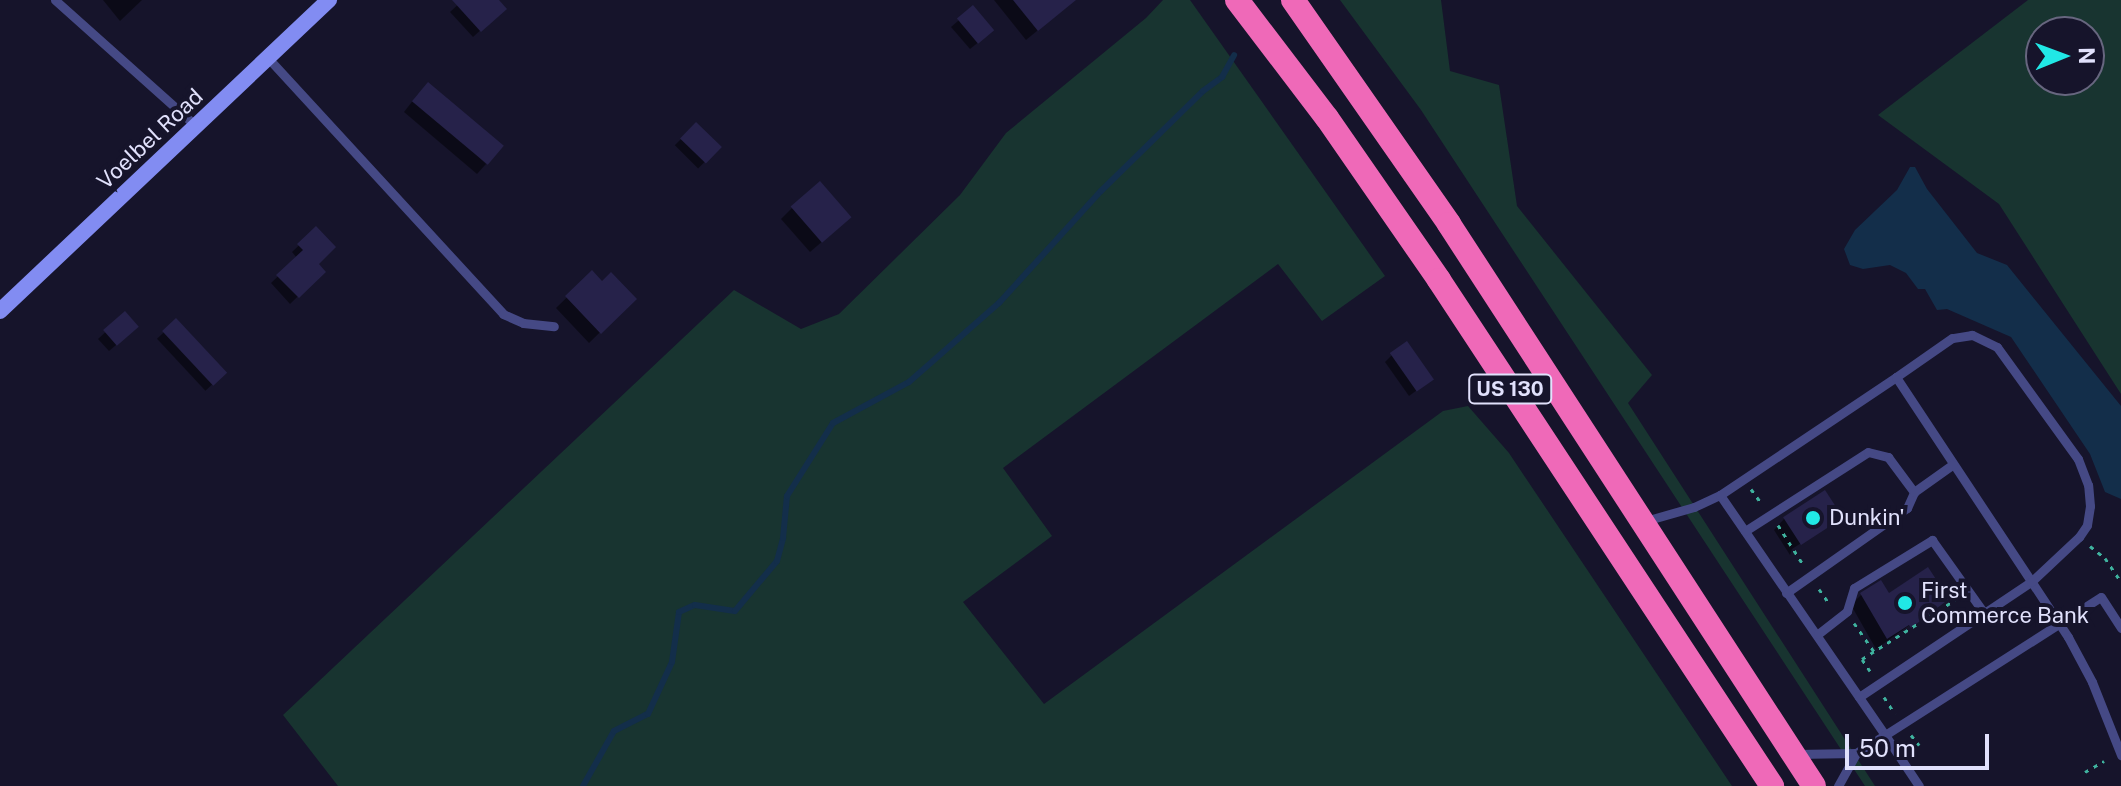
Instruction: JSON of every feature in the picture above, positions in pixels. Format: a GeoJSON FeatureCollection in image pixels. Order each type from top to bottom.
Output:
{"type":"FeatureCollection","features":[{"type":"Feature","properties":{"kind":"highway","name":"US 130"},"geometry":{"type":"LineString","coordinates":[[1237,0],[1327,118],[1439,280],[1772,786]]}},
{"type":"Feature","properties":{"kind":"highway","name":"US 130"},"geometry":{"type":"LineString","coordinates":[[1293,0],[1449,224],[1639,522],[1814,786]]}},
{"type":"Feature","properties":{"kind":"street","name":"Voelbel Road"},"geometry":{"type":"LineString","coordinates":[[0,311],[329,0]]}},
{"type":"Feature","properties":{"kind":"lane"},"geometry":{"type":"LineString","coordinates":[[55,0],[196,126]]}},
{"type":"Feature","properties":{"kind":"lane"},"geometry":{"type":"LineString","coordinates":[[268,58],[503,314],[523,323],[554,326]]}},
{"type":"Feature","properties":{"kind":"lane"},"geometry":{"type":"LineString","coordinates":[[1639,522],[1694,507],[1720,495],[1952,338],[1972,335],[1997,347],[2078,459],[2088,485],[2087,525],[2079,537],[2031,582],[1859,697]]}},
{"type":"Feature","properties":{"kind":"lane"},"geometry":{"type":"LineString","coordinates":[[1896,377],[2059,624],[2092,682],[2121,755]]}},
{"type":"Feature","properties":{"kind":"lane"},"geometry":{"type":"LineString","coordinates":[[1745,531],[1868,452],[1888,457],[1914,492]]}},
{"type":"Feature","properties":{"kind":"lane"},"geometry":{"type":"LineString","coordinates":[[1786,593],[1907,508],[1914,492],[1952,465]]}},
{"type":"Feature","properties":{"kind":"lane"},"geometry":{"type":"LineString","coordinates":[[1720,495],[1786,593],[1818,634],[1919,786]]}},
{"type":"Feature","properties":{"kind":"lane"},"geometry":{"type":"LineString","coordinates":[[1818,634],[1847,611],[1854,588],[1932,540],[1984,613]]}},
{"type":"Feature","properties":{"kind":"lane"},"geometry":{"type":"LineString","coordinates":[[1838,786],[1856,753],[2101,597],[2121,628]]}},
{"type":"Feature","properties":{"kind":"lane"},"geometry":{"type":"LineString","coordinates":[[1792,754],[1856,753]]}},
{"type":"Feature","properties":{"kind":"path"},"geometry":{"type":"LineString","coordinates":[[1750,487],[1765,509]]}},
{"type":"Feature","properties":{"kind":"path"},"geometry":{"type":"LineString","coordinates":[[1776,523],[1806,569]]}},
{"type":"Feature","properties":{"kind":"path"},"geometry":{"type":"LineString","coordinates":[[2090,546],[2105,558],[2121,582]]}},
{"type":"Feature","properties":{"kind":"path"},"geometry":{"type":"LineString","coordinates":[[1819,589],[1834,611]]}},
{"type":"Feature","properties":{"kind":"path"},"geometry":{"type":"LineString","coordinates":[[1872,674],[1862,659],[1957,599]]}},
{"type":"Feature","properties":{"kind":"path"},"geometry":{"type":"LineString","coordinates":[[1847,629],[1855,622],[1874,652]]}},
{"type":"Feature","properties":{"kind":"path"},"geometry":{"type":"LineString","coordinates":[[1883,695],[1895,714]]}},
{"type":"Feature","properties":{"kind":"path"},"geometry":{"type":"LineString","coordinates":[[1911,735],[1919,745]]}},
{"type":"Feature","properties":{"kind":"path"},"geometry":{"type":"LineString","coordinates":[[2085,772],[2104,761]]}},
{"type":"Feature","properties":{"kind":"green space"},"geometry":{"type":"Polygon","coordinates":[[[1163,0],[1190,0],[1385,276],[1322,321],[1278,264],[1003,468],[1052,536],[963,602],[1044,704],[1443,411],[1468,406],[1509,453],[1732,786],[338,786],[283,715],[734,290],[801,329],[839,314],[960,195],[1006,133],[1146,18],[1163,0]]]}},
{"type":"Feature","properties":{"kind":"green space"},"geometry":{"type":"Polygon","coordinates":[[[1340,0],[1441,0],[1450,71],[1499,85],[1517,206],[1652,375],[1628,403],[1875,786],[1865,786],[1421,110],[1340,0]]]}},
{"type":"Feature","properties":{"kind":"green space"},"geometry":{"type":"Polygon","coordinates":[[[2028,0],[2121,0],[2121,394],[1999,204],[1878,115],[2028,0]]]}},
{"type":"Feature","properties":{"kind":"water"},"geometry":{"type":"Polygon","coordinates":[[[1910,167],[1915,167],[1927,189],[1977,253],[2007,265],[2121,406],[2121,499],[2105,492],[2090,454],[2011,337],[1947,309],[1937,310],[1925,289],[1918,289],[1906,273],[1890,265],[1863,269],[1850,265],[1844,249],[1855,230],[1897,190],[1910,167]]]}},
{"type":"Feature","properties":{"kind":"building"},"geometry":{"type":"Polygon","coordinates":[[[452,0],[499,0],[507,9],[481,32],[452,0]]]}},
{"type":"Feature","properties":{"kind":"building"},"geometry":{"type":"Polygon","coordinates":[[[1013,0],[1076,0],[1038,31],[1013,0]]]}},
{"type":"Feature","properties":{"kind":"building"},"geometry":{"type":"Polygon","coordinates":[[[973,5],[994,30],[978,44],[957,18],[973,5]]]}},
{"type":"Feature","properties":{"kind":"building"},"geometry":{"type":"Polygon","coordinates":[[[428,82],[504,146],[488,165],[412,101],[428,82]]]}},
{"type":"Feature","properties":{"kind":"building"},"geometry":{"type":"Polygon","coordinates":[[[696,122],[722,147],[706,164],[680,139],[696,122]]]}},
{"type":"Feature","properties":{"kind":"building"},"geometry":{"type":"Polygon","coordinates":[[[820,181],[851,217],[822,243],[791,207],[820,181]]]}},
{"type":"Feature","properties":{"kind":"building"},"geometry":{"type":"Polygon","coordinates":[[[316,226],[336,247],[319,264],[326,272],[299,298],[276,275],[303,250],[297,244],[316,226]]]}},
{"type":"Feature","properties":{"kind":"building"},"geometry":{"type":"Polygon","coordinates":[[[592,270],[602,281],[611,272],[637,299],[601,334],[565,296],[592,270]]]}},
{"type":"Feature","properties":{"kind":"building"},"geometry":{"type":"Polygon","coordinates":[[[125,311],[139,327],[117,346],[103,330],[125,311]]]}},
{"type":"Feature","properties":{"kind":"building"},"geometry":{"type":"Polygon","coordinates":[[[176,318],[227,373],[213,386],[162,331],[176,318]]]}},
{"type":"Feature","properties":{"kind":"building"},"geometry":{"type":"Polygon","coordinates":[[[1407,341],[1434,380],[1417,392],[1390,353],[1407,341]]]}},
{"type":"Feature","properties":{"kind":"building","name":"Dunkin'"},"geometry":{"type":"Polygon","coordinates":[[[1825,490],[1843,518],[1801,545],[1783,517],[1825,490]]]}},
{"type":"Feature","properties":{"kind":"building","name":"First Commerce Bank"},"geometry":{"type":"Polygon","coordinates":[[[1928,567],[1949,599],[1911,628],[1909,625],[1887,639],[1860,593],[1881,580],[1889,593],[1928,567]]]}},
{"type":"Feature","properties":{"kind":"waterway"},"geometry":{"type":"LineString","coordinates":[[583,786],[614,731],[648,714],[672,662],[679,612],[695,605],[735,611],[777,561],[783,538],[787,496],[833,423],[909,382],[999,303],[1101,191],[1203,91],[1222,77],[1234,55]]}},
{"type":"Feature","properties":{"kind":"place","name":"Dunkin'"},"geometry":{"type":"Point","coordinates":[1813,518]}},
{"type":"Feature","properties":{"kind":"place","name":"First Commerce Bank"},"geometry":{"type":"Point","coordinates":[1905,603]}}]}
